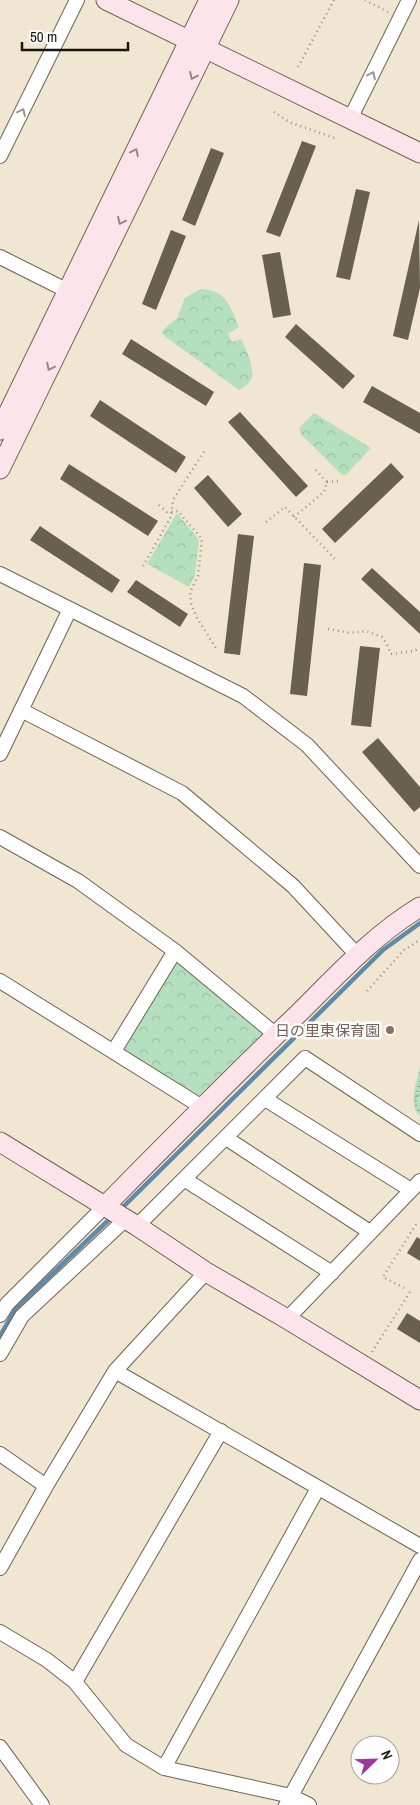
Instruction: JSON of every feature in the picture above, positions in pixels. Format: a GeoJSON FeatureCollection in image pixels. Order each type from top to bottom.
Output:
{"type":"FeatureCollection","features":[{"type":"Feature","properties":{"kind":"street"},"geometry":{"type":"LineString","coordinates":[[0,156],[77,0]]}},
{"type":"Feature","properties":{"kind":"street"},"geometry":{"type":"LineString","coordinates":[[106,0],[420,153]]}},
{"type":"Feature","properties":{"kind":"street"},"geometry":{"type":"LineString","coordinates":[[0,430],[209,0]]}},
{"type":"Feature","properties":{"kind":"street"},"geometry":{"type":"LineString","coordinates":[[0,469],[207,49],[229,0]]}},
{"type":"Feature","properties":{"kind":"street"},"geometry":{"type":"LineString","coordinates":[[350,119],[409,0]]}},
{"type":"Feature","properties":{"kind":"street"},"geometry":{"type":"LineString","coordinates":[[0,257],[68,291]]}},
{"type":"Feature","properties":{"kind":"street"},"geometry":{"type":"LineString","coordinates":[[0,574],[243,696],[307,745],[420,866]]}},
{"type":"Feature","properties":{"kind":"street"},"geometry":{"type":"LineString","coordinates":[[0,754],[70,609]]}},
{"type":"Feature","properties":{"kind":"street"},"geometry":{"type":"LineString","coordinates":[[21,710],[182,793],[293,886],[358,956]]}},
{"type":"Feature","properties":{"kind":"street"},"geometry":{"type":"LineString","coordinates":[[0,837],[78,881],[176,951],[276,1035]]}},
{"type":"Feature","properties":{"kind":"street"},"geometry":{"type":"LineString","coordinates":[[2,1306],[105,1206],[202,1107],[358,956],[398,920],[420,907]]}},
{"type":"Feature","properties":{"kind":"street"},"geometry":{"type":"LineString","coordinates":[[114,1051],[176,951]]}},
{"type":"Feature","properties":{"kind":"street"},"geometry":{"type":"LineString","coordinates":[[0,981],[202,1107]]}},
{"type":"Feature","properties":{"kind":"street"},"geometry":{"type":"LineString","coordinates":[[0,1354],[22,1316],[184,1179],[305,1058],[420,1134]]}},
{"type":"Feature","properties":{"kind":"street"},"geometry":{"type":"LineString","coordinates":[[265,1099],[416,1186],[288,1319]]}},
{"type":"Feature","properties":{"kind":"street"},"geometry":{"type":"LineString","coordinates":[[226,1138],[370,1232]]}},
{"type":"Feature","properties":{"kind":"street"},"geometry":{"type":"LineString","coordinates":[[0,1142],[132,1223],[206,1272],[288,1319],[420,1400]]}},
{"type":"Feature","properties":{"kind":"street"},"geometry":{"type":"LineString","coordinates":[[184,1179],[332,1273]]}},
{"type":"Feature","properties":{"kind":"street"},"geometry":{"type":"LineString","coordinates":[[0,1568],[46,1486],[115,1371],[206,1272]]}},
{"type":"Feature","properties":{"kind":"street"},"geometry":{"type":"LineString","coordinates":[[115,1371],[420,1546]]}},
{"type":"Feature","properties":{"kind":"street"},"geometry":{"type":"LineString","coordinates":[[75,1682],[221,1431]]}},
{"type":"Feature","properties":{"kind":"street"},"geometry":{"type":"LineString","coordinates":[[0,1454],[46,1486]]}},
{"type":"Feature","properties":{"kind":"street"},"geometry":{"type":"LineString","coordinates":[[164,1768],[318,1488]]}},
{"type":"Feature","properties":{"kind":"street"},"geometry":{"type":"LineString","coordinates":[[288,1801],[420,1560]]}},
{"type":"Feature","properties":{"kind":"street"},"geometry":{"type":"LineString","coordinates":[[0,1632],[47,1660],[75,1682],[126,1745],[164,1768],[288,1801],[310,1805]]}},
{"type":"Feature","properties":{"kind":"street"},"geometry":{"type":"LineString","coordinates":[[0,1747],[42,1805]]}},
{"type":"Feature","properties":{"kind":"path"},"geometry":{"type":"LineString","coordinates":[[298,67],[334,0]]}},
{"type":"Feature","properties":{"kind":"path"},"geometry":{"type":"LineString","coordinates":[[365,0],[400,18]]}},
{"type":"Feature","properties":{"kind":"path"},"geometry":{"type":"LineString","coordinates":[[274,112],[289,122],[335,138]]}},
{"type":"Feature","properties":{"kind":"path"},"geometry":{"type":"LineString","coordinates":[[143,566],[171,517],[172,500],[205,450]]}},
{"type":"Feature","properties":{"kind":"path"},"geometry":{"type":"LineString","coordinates":[[314,468],[327,482]]}},
{"type":"Feature","properties":{"kind":"path"},"geometry":{"type":"LineString","coordinates":[[327,482],[341,481]]}},
{"type":"Feature","properties":{"kind":"path"},"geometry":{"type":"LineString","coordinates":[[294,517],[324,492],[327,482]]}},
{"type":"Feature","properties":{"kind":"path"},"geometry":{"type":"LineString","coordinates":[[159,506],[167,512],[171,510],[178,511],[202,539],[198,576],[190,592],[191,603],[197,618],[217,650]]}},
{"type":"Feature","properties":{"kind":"path"},"geometry":{"type":"LineString","coordinates":[[266,522],[285,507],[335,559]]}},
{"type":"Feature","properties":{"kind":"path"},"geometry":{"type":"LineString","coordinates":[[328,629],[350,633],[366,631],[382,637],[391,654],[414,651],[420,648]]}},
{"type":"Feature","properties":{"kind":"path"},"geometry":{"type":"LineString","coordinates":[[367,991],[404,950],[420,940]]}},
{"type":"Feature","properties":{"kind":"path"},"geometry":{"type":"LineString","coordinates":[[420,1081],[415,1104],[420,1114]]}},
{"type":"Feature","properties":{"kind":"path"},"geometry":{"type":"LineString","coordinates":[[404,1288],[383,1276],[418,1221]]}},
{"type":"Feature","properties":{"kind":"path"},"geometry":{"type":"LineString","coordinates":[[364,1365],[410,1292]]}},
{"type":"Feature","properties":{"kind":"green space"},"geometry":{"type":"Polygon","coordinates":[[[200,289],[216,292],[226,300],[239,327],[228,334],[232,342],[241,339],[250,359],[253,376],[247,385],[239,390],[162,334],[163,330],[177,318],[185,298],[200,289]]]}},
{"type":"Feature","properties":{"kind":"green space"},"geometry":{"type":"Polygon","coordinates":[[[314,413],[371,448],[346,475],[342,475],[301,434],[299,428],[314,413]]]}},
{"type":"Feature","properties":{"kind":"green space"},"geometry":{"type":"Polygon","coordinates":[[[177,513],[199,540],[195,575],[189,587],[147,564],[177,513]]]}},
{"type":"Feature","properties":{"kind":"green space"},"geometry":{"type":"Polygon","coordinates":[[[179,962],[262,1029],[263,1037],[206,1093],[200,1096],[125,1051],[122,1045],[171,965],[179,962]]]}},
{"type":"Feature","properties":{"kind":"green space"},"geometry":{"type":"Polygon","coordinates":[[[420,1066],[420,1116],[416,1112],[413,1099],[420,1066]]]}},
{"type":"Feature","properties":{"kind":"building"},"geometry":{"type":"Polygon","coordinates":[[[302,141],[316,146],[280,237],[266,232],[302,141]]]}},
{"type":"Feature","properties":{"kind":"building"},"geometry":{"type":"Polygon","coordinates":[[[211,148],[224,153],[195,226],[182,220],[211,148]]]}},
{"type":"Feature","properties":{"kind":"building"},"geometry":{"type":"Polygon","coordinates":[[[356,189],[370,192],[350,280],[336,277],[356,189]]]}},
{"type":"Feature","properties":{"kind":"building"},"geometry":{"type":"Polygon","coordinates":[[[419,220],[420,288],[408,340],[393,336],[419,220]]]}},
{"type":"Feature","properties":{"kind":"building"},"geometry":{"type":"Polygon","coordinates":[[[171,230],[186,236],[156,310],[142,304],[171,230]]]}},
{"type":"Feature","properties":{"kind":"building"},"geometry":{"type":"Polygon","coordinates":[[[280,252],[291,315],[273,318],[262,255],[280,252]]]}},
{"type":"Feature","properties":{"kind":"building"},"geometry":{"type":"Polygon","coordinates":[[[296,324],[355,376],[343,389],[285,337],[296,324]]]}},
{"type":"Feature","properties":{"kind":"building"},"geometry":{"type":"Polygon","coordinates":[[[131,339],[214,392],[206,406],[122,354],[131,339]]]}},
{"type":"Feature","properties":{"kind":"building"},"geometry":{"type":"Polygon","coordinates":[[[372,386],[420,413],[420,434],[363,402],[372,386]]]}},
{"type":"Feature","properties":{"kind":"building"},"geometry":{"type":"Polygon","coordinates":[[[100,400],[186,457],[176,473],[90,416],[100,400]]]}},
{"type":"Feature","properties":{"kind":"building"},"geometry":{"type":"Polygon","coordinates":[[[240,412],[308,486],[296,497],[228,422],[240,412]]]}},
{"type":"Feature","properties":{"kind":"building"},"geometry":{"type":"Polygon","coordinates":[[[391,463],[404,477],[335,543],[322,529],[391,463]]]}},
{"type":"Feature","properties":{"kind":"building"},"geometry":{"type":"Polygon","coordinates":[[[69,464],[158,521],[148,536],[60,479],[69,464]]]}},
{"type":"Feature","properties":{"kind":"building"},"geometry":{"type":"Polygon","coordinates":[[[208,475],[242,514],[228,527],[194,488],[208,475]]]}},
{"type":"Feature","properties":{"kind":"building"},"geometry":{"type":"Polygon","coordinates":[[[40,526],[120,580],[112,593],[30,540],[40,526]]]}},
{"type":"Feature","properties":{"kind":"building"},"geometry":{"type":"Polygon","coordinates":[[[238,534],[254,536],[240,655],[224,653],[238,534]]]}},
{"type":"Feature","properties":{"kind":"building"},"geometry":{"type":"Polygon","coordinates":[[[304,563],[321,565],[307,696],[290,694],[304,563]]]}},
{"type":"Feature","properties":{"kind":"building"},"geometry":{"type":"Polygon","coordinates":[[[372,568],[420,612],[420,634],[361,579],[372,568]]]}},
{"type":"Feature","properties":{"kind":"building"},"geometry":{"type":"Polygon","coordinates":[[[136,580],[188,614],[180,627],[127,592],[136,580]]]}},
{"type":"Feature","properties":{"kind":"building"},"geometry":{"type":"Polygon","coordinates":[[[360,646],[380,648],[371,727],[351,725],[360,646]]]}},
{"type":"Feature","properties":{"kind":"building"},"geometry":{"type":"Polygon","coordinates":[[[378,738],[420,787],[420,807],[414,812],[362,752],[378,738]]]}},
{"type":"Feature","properties":{"kind":"building"},"geometry":{"type":"Polygon","coordinates":[[[417,1237],[420,1239],[420,1261],[407,1253],[417,1237]]]}},
{"type":"Feature","properties":{"kind":"building"},"geometry":{"type":"Polygon","coordinates":[[[407,1313],[420,1321],[420,1343],[397,1329],[407,1313]]]}},
{"type":"Feature","properties":{"kind":"waterway"},"geometry":{"type":"LineString","coordinates":[[121,1209],[383,950],[420,923]]}},
{"type":"Feature","properties":{"kind":"waterway"},"geometry":{"type":"LineString","coordinates":[[0,1336],[16,1308],[113,1216]]}},
{"type":"Feature","properties":{"kind":"place","name":"日の里東保育園"},"geometry":{"type":"Point","coordinates":[390,1030]}}]}
